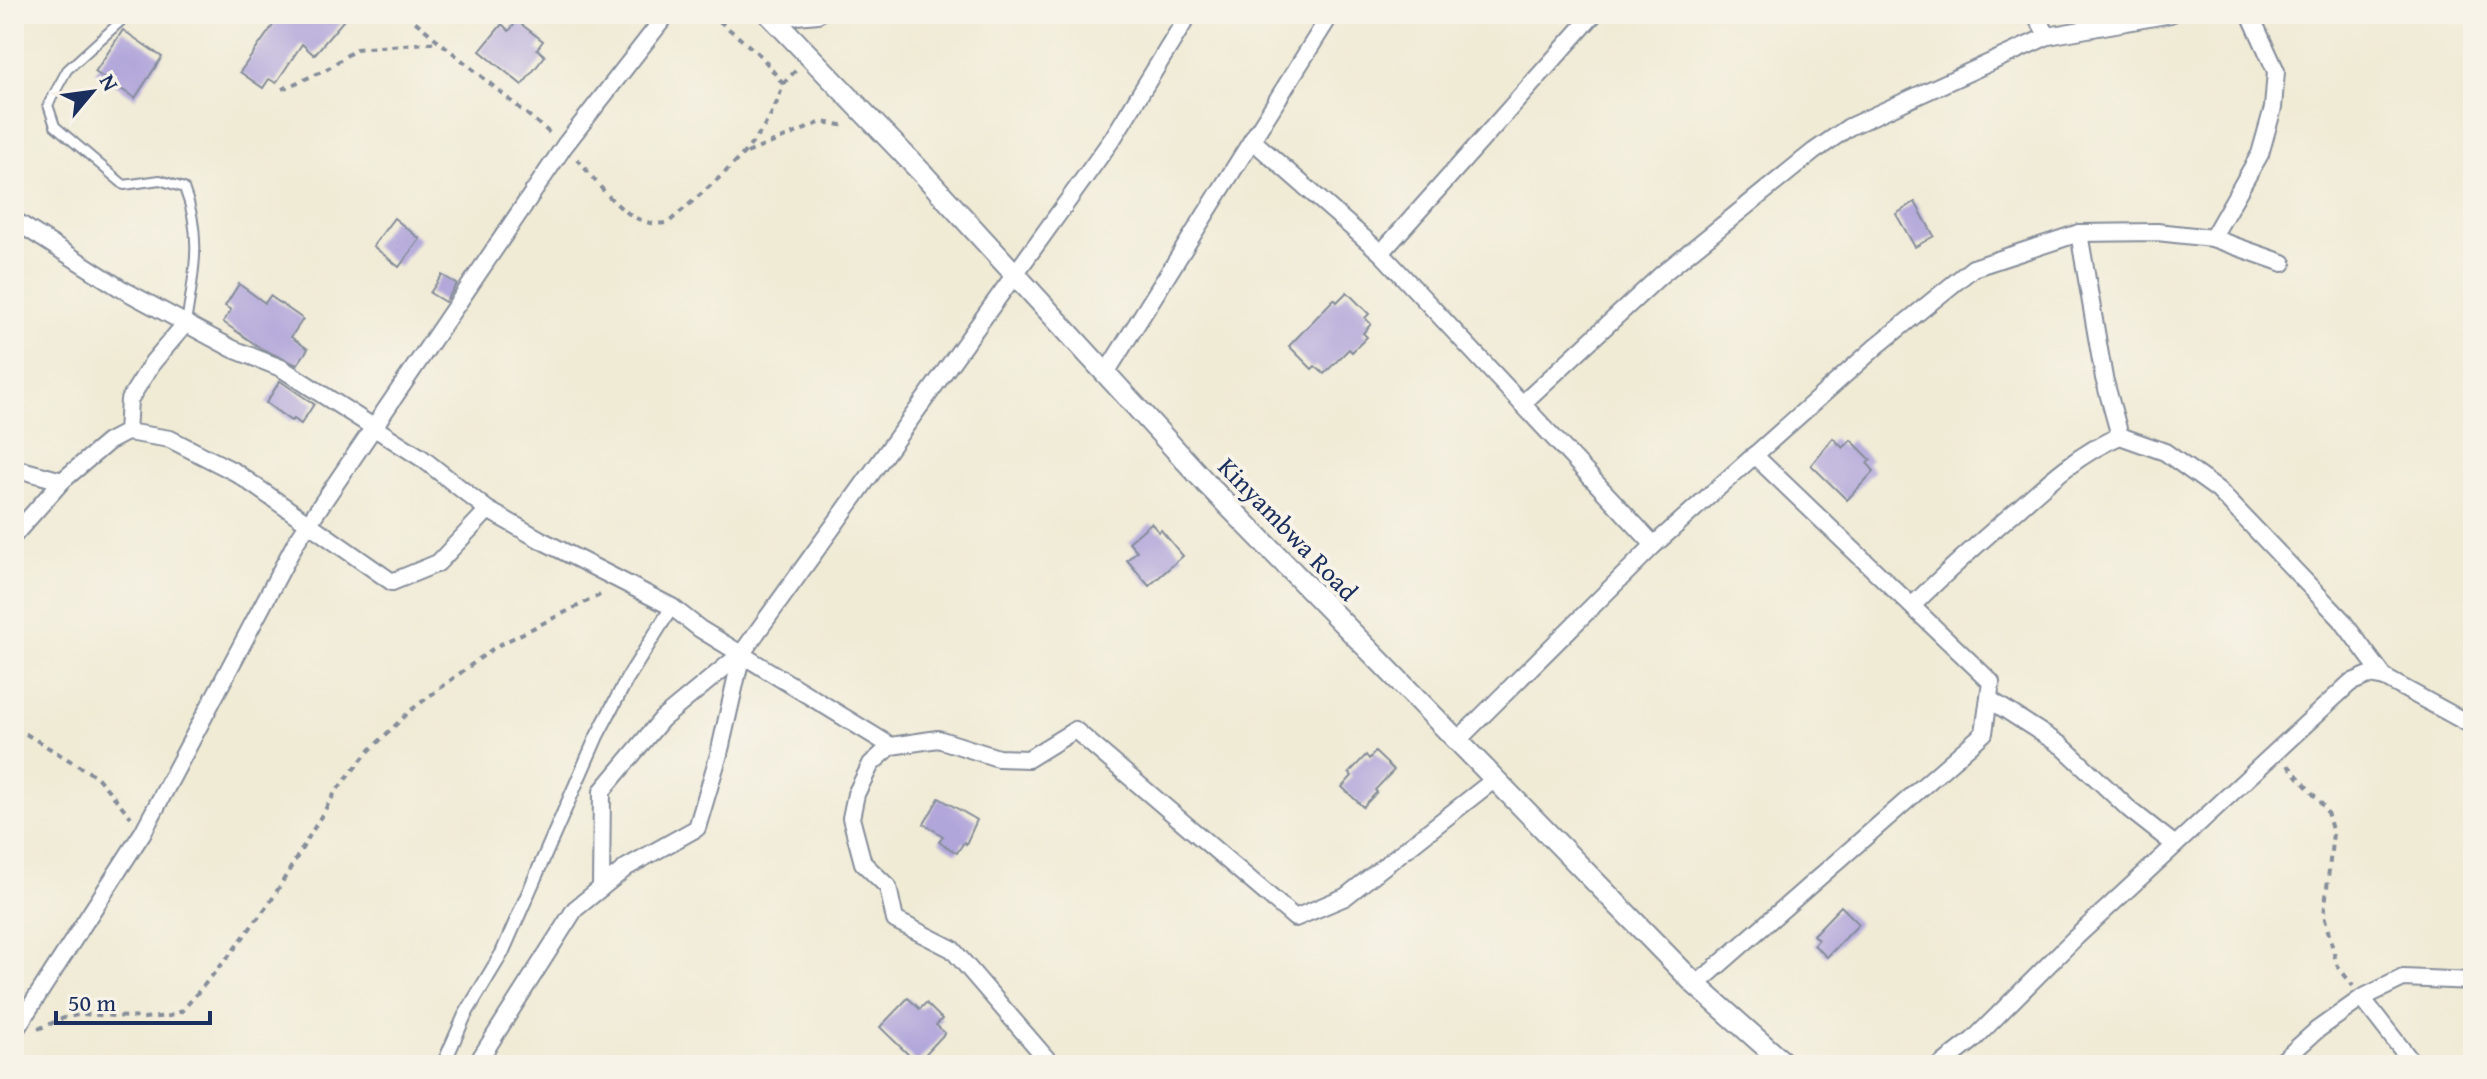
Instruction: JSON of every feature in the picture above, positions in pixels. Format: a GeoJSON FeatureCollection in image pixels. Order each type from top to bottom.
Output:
{"type":"FeatureCollection","features":[{"type":"Feature","properties":{"kind":"street"},"geometry":{"type":"LineString","coordinates":[[14,1032],[143,832],[296,542],[565,145],[667,14]]}},
{"type":"Feature","properties":{"kind":"street"},"geometry":{"type":"LineString","coordinates":[[772,16],[818,14]]}},
{"type":"Feature","properties":{"kind":"street"},"geometry":{"type":"LineString","coordinates":[[601,888],[602,791],[662,719],[742,653],[1113,138],[1189,14]]}},
{"type":"Feature","properties":{"kind":"street"},"geometry":{"type":"LineString","coordinates":[[1106,373],[1331,14]]}},
{"type":"Feature","properties":{"kind":"street"},"geometry":{"type":"LineString","coordinates":[[1381,253],[1594,14]]}},
{"type":"Feature","properties":{"kind":"street"},"geometry":{"type":"LineString","coordinates":[[2035,14],[2048,36]]}},
{"type":"Feature","properties":{"kind":"street"},"geometry":{"type":"LineString","coordinates":[[1522,404],[1661,275],[1813,152],[1849,127],[2048,36],[2171,14]]}},
{"type":"Feature","properties":{"kind":"street"},"geometry":{"type":"LineString","coordinates":[[2212,238],[2260,154],[2273,108],[2276,71],[2250,14]]}},
{"type":"Feature","properties":{"kind":"street","name":"Kinyambwa Road"},"geometry":{"type":"LineString","coordinates":[[772,16],[1205,482],[1696,985],[1786,1065]]}},
{"type":"Feature","properties":{"kind":"street"},"geometry":{"type":"LineString","coordinates":[[1252,140],[1381,253],[1654,545]]}},
{"type":"Feature","properties":{"kind":"street"},"geometry":{"type":"LineString","coordinates":[[14,220],[120,288],[233,349],[281,368],[423,459],[488,510],[672,607],[700,629],[891,746]]}},
{"type":"Feature","properties":{"kind":"street"},"geometry":{"type":"LineString","coordinates":[[1458,740],[1654,545],[1878,345],[1973,268],[2079,233],[2157,232],[2212,238],[2283,263]]}},
{"type":"Feature","properties":{"kind":"street"},"geometry":{"type":"LineString","coordinates":[[2079,233],[2104,378],[2120,436]]}},
{"type":"Feature","properties":{"kind":"street"},"geometry":{"type":"LineString","coordinates":[[127,432],[129,400],[153,362],[186,323]]}},
{"type":"Feature","properties":{"kind":"street"},"geometry":{"type":"LineString","coordinates":[[14,535],[62,481],[108,442],[127,432],[170,439],[235,472],[392,582],[438,563],[488,510]]}},
{"type":"Feature","properties":{"kind":"street"},"geometry":{"type":"LineString","coordinates":[[1912,606],[1957,561],[2045,485],[2098,445],[2120,436],[2165,452],[2218,490],[2341,619],[2385,678]]}},
{"type":"Feature","properties":{"kind":"street"},"geometry":{"type":"LineString","coordinates":[[1696,985],[1984,733],[1991,682],[1754,455]]}},
{"type":"Feature","properties":{"kind":"street"},"geometry":{"type":"LineString","coordinates":[[14,468],[62,481]]}},
{"type":"Feature","properties":{"kind":"street"},"geometry":{"type":"LineString","coordinates":[[443,1065],[465,1015],[502,953],[597,736],[627,679],[672,607]]}},
{"type":"Feature","properties":{"kind":"street"},"geometry":{"type":"LineString","coordinates":[[476,1065],[575,909],[627,867],[697,828],[719,754],[742,653]]}},
{"type":"Feature","properties":{"kind":"street"},"geometry":{"type":"LineString","coordinates":[[1941,1065],[1973,1040],[2074,939],[2350,683],[2369,675],[2385,678],[2473,726]]}},
{"type":"Feature","properties":{"kind":"street"},"geometry":{"type":"LineString","coordinates":[[1989,699],[2062,746],[2129,809],[2175,845]]}},
{"type":"Feature","properties":{"kind":"street"},"geometry":{"type":"LineString","coordinates":[[1052,1065],[952,949],[895,920],[888,887],[863,863],[851,818],[856,794],[871,764],[891,746],[938,739],[998,758],[1028,759],[1075,730],[1295,918],[1345,897],[1495,779]]}},
{"type":"Feature","properties":{"kind":"street"},"geometry":{"type":"LineString","coordinates":[[2278,1065],[2317,1030],[2362,998],[2403,978],[2473,981]]}},
{"type":"Feature","properties":{"kind":"street"},"geometry":{"type":"LineString","coordinates":[[2362,998],[2414,1065]]}},
{"type":"Feature","properties":{"kind":"lane"},"geometry":{"type":"LineString","coordinates":[[121,21],[67,70],[48,105],[55,126],[124,185],[160,180],[184,188],[193,211],[197,252],[186,323]]}},
{"type":"Feature","properties":{"kind":"path"},"geometry":{"type":"LineString","coordinates":[[406,14],[565,145],[627,213],[656,226],[669,222],[745,154],[765,124],[783,84],[761,56],[711,14]]}},
{"type":"Feature","properties":{"kind":"path"},"geometry":{"type":"LineString","coordinates":[[282,89],[326,70],[356,49],[440,42]]}},
{"type":"Feature","properties":{"kind":"path"},"geometry":{"type":"LineString","coordinates":[[745,154],[822,122],[882,132]]}},
{"type":"Feature","properties":{"kind":"path"},"geometry":{"type":"LineString","coordinates":[[33,1032],[64,1018],[83,1014],[144,1018],[170,1016],[182,1011],[271,901],[336,791],[367,753],[411,710],[495,647],[625,583]]}},
{"type":"Feature","properties":{"kind":"path"},"geometry":{"type":"LineString","coordinates":[[14,732],[26,734],[97,777],[143,832]]}},
{"type":"Feature","properties":{"kind":"path"},"geometry":{"type":"LineString","coordinates":[[2275,752],[2326,809],[2333,833],[2324,915],[2337,965],[2362,998]]}},
{"type":"Feature","properties":{"kind":"building"},"geometry":{"type":"Polygon","coordinates":[[[281,14],[349,14],[314,55],[302,44],[276,83],[269,79],[263,88],[240,72],[281,14]]]}},
{"type":"Feature","properties":{"kind":"building"},"geometry":{"type":"Polygon","coordinates":[[[517,21],[543,41],[537,49],[545,56],[522,85],[480,51],[502,24],[509,31],[517,21]]]}},
{"type":"Feature","properties":{"kind":"building"},"geometry":{"type":"Polygon","coordinates":[[[123,30],[162,57],[135,98],[95,72],[123,30]]]}},
{"type":"Feature","properties":{"kind":"building"},"geometry":{"type":"Polygon","coordinates":[[[1915,202],[1934,236],[1915,247],[1896,214],[1915,202]]]}},
{"type":"Feature","properties":{"kind":"building"},"geometry":{"type":"Polygon","coordinates":[[[394,218],[420,239],[399,267],[373,246],[394,218]]]}},
{"type":"Feature","properties":{"kind":"building"},"geometry":{"type":"Polygon","coordinates":[[[442,275],[457,284],[445,302],[430,293],[442,275]]]}},
{"type":"Feature","properties":{"kind":"building"},"geometry":{"type":"Polygon","coordinates":[[[239,284],[265,303],[270,296],[303,319],[291,337],[308,349],[297,365],[262,349],[223,322],[231,310],[225,306],[239,284]]]}},
{"type":"Feature","properties":{"kind":"building"},"geometry":{"type":"Polygon","coordinates":[[[1347,292],[1369,314],[1365,318],[1371,324],[1363,333],[1367,337],[1352,352],[1349,349],[1324,374],[1315,366],[1312,369],[1289,346],[1334,299],[1337,302],[1347,292]]]}},
{"type":"Feature","properties":{"kind":"building"},"geometry":{"type":"Polygon","coordinates":[[[280,381],[314,404],[301,424],[294,419],[291,421],[266,403],[280,381]]]}},
{"type":"Feature","properties":{"kind":"building"},"geometry":{"type":"Polygon","coordinates":[[[1833,438],[1843,448],[1851,440],[1871,460],[1867,463],[1874,471],[1847,500],[1811,465],[1833,438]]]}},
{"type":"Feature","properties":{"kind":"building"},"geometry":{"type":"Polygon","coordinates":[[[1151,523],[1183,556],[1149,586],[1127,560],[1137,551],[1129,542],[1151,523]]]}},
{"type":"Feature","properties":{"kind":"building"},"geometry":{"type":"Polygon","coordinates":[[[1375,752],[1394,770],[1363,807],[1342,787],[1352,776],[1349,773],[1366,755],[1369,759],[1375,752]]]}},
{"type":"Feature","properties":{"kind":"building"},"geometry":{"type":"Polygon","coordinates":[[[939,798],[977,820],[966,844],[964,842],[957,853],[939,842],[943,836],[924,824],[939,798]]]}},
{"type":"Feature","properties":{"kind":"building"},"geometry":{"type":"Polygon","coordinates":[[[1841,906],[1859,924],[1827,957],[1814,945],[1818,940],[1813,935],[1841,906]]]}},
{"type":"Feature","properties":{"kind":"building"},"geometry":{"type":"Polygon","coordinates":[[[908,998],[920,1009],[926,1003],[942,1019],[936,1025],[945,1033],[917,1063],[880,1027],[908,998]]]}}]}
